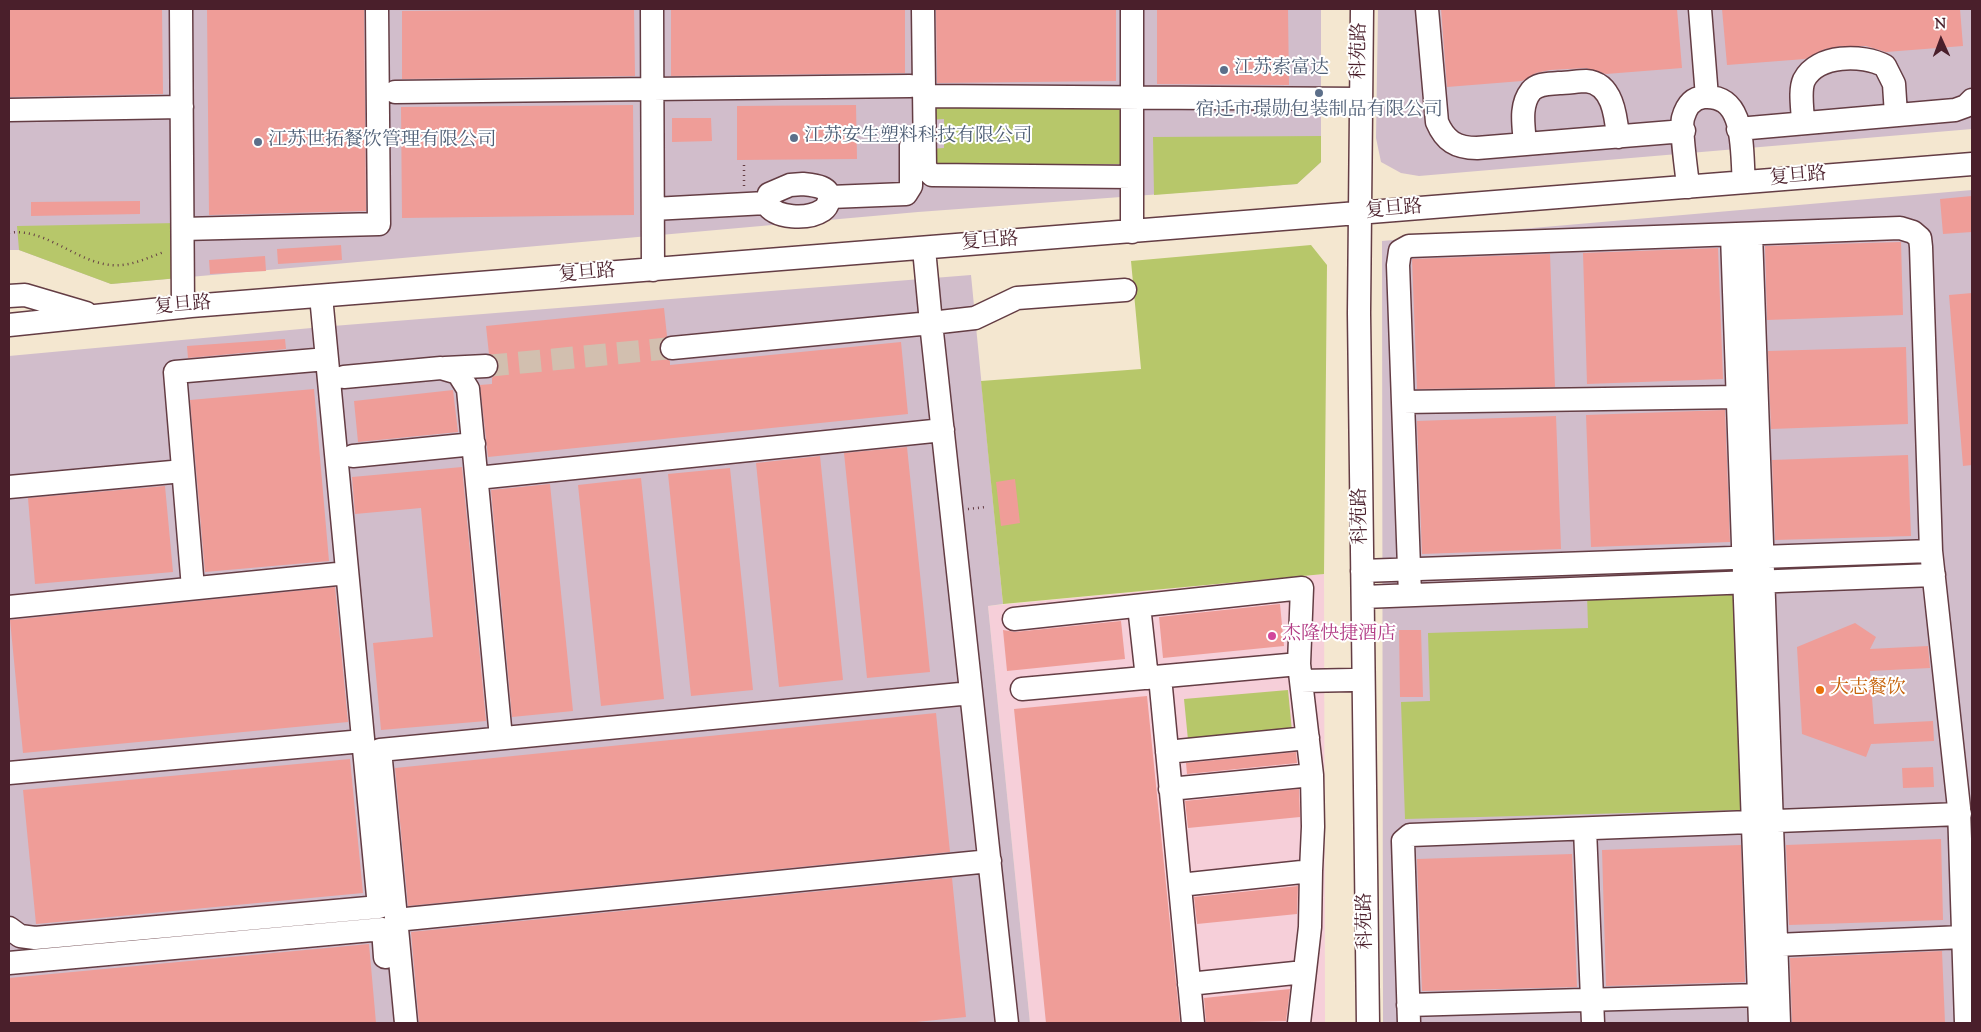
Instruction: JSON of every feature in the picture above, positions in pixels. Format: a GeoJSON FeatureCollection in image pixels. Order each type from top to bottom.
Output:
{"type":"FeatureCollection","features":[{"type":"Feature","properties":{"kind":"street"},"geometry":{"type":"LineString","coordinates":[[181,9],[183,307]]}},
{"type":"Feature","properties":{"kind":"street"},"geometry":{"type":"LineString","coordinates":[[183,229],[379,224],[377,9]]}},
{"type":"Feature","properties":{"kind":"street"},"geometry":{"type":"LineString","coordinates":[[652,9],[653,270]]}},
{"type":"Feature","properties":{"kind":"street"},"geometry":{"type":"LineString","coordinates":[[909,9],[925,168],[932,175],[1132,177]]}},
{"type":"Feature","properties":{"kind":"street"},"geometry":{"type":"LineString","coordinates":[[830,197],[906,194],[910,191],[923,9]]}},
{"type":"Feature","properties":{"kind":"street"},"geometry":{"type":"LineString","coordinates":[[1132,9],[1132,232]]}},
{"type":"Feature","properties":{"kind":"street","name":"科苑路"},"geometry":{"type":"LineString","coordinates":[[1352,9],[1356,99]]}},
{"type":"Feature","properties":{"kind":"street","name":"科苑路"},"geometry":{"type":"LineString","coordinates":[[1353,1023],[1354,215],[1356,99],[1362,9]]}},
{"type":"Feature","properties":{"kind":"street"},"geometry":{"type":"LineString","coordinates":[[1427,9],[1436,113],[1442,135],[1452,143],[1465,148],[1684,132]]}},
{"type":"Feature","properties":{"kind":"street"},"geometry":{"type":"LineString","coordinates":[[1700,9],[1707,97]]}},
{"type":"Feature","properties":{"kind":"street"},"geometry":{"type":"LineString","coordinates":[[1803,123],[1803,82],[1813,68],[1828,61],[1866,59],[1885,66],[1894,84],[1896,116]]}},
{"type":"Feature","properties":{"kind":"street"},"geometry":{"type":"LineString","coordinates":[[1525,144],[1523,117],[1526,100],[1535,87],[1550,84],[1587,81],[1596,83],[1603,89],[1613,105],[1618,136]]}},
{"type":"Feature","properties":{"kind":"street"},"geometry":{"type":"LineString","coordinates":[[395,92],[652,89],[917,91],[1132,97],[1356,99]]}},
{"type":"Feature","properties":{"kind":"street"},"geometry":{"type":"LineString","coordinates":[[1688,187],[1682,119],[1689,104],[1700,98],[1707,97],[1728,102],[1737,115],[1744,182]]}},
{"type":"Feature","properties":{"kind":"street"},"geometry":{"type":"LineString","coordinates":[[1738,128],[1955,110],[1966,106],[1972,100]]}},
{"type":"Feature","properties":{"kind":"street"},"geometry":{"type":"LineString","coordinates":[[9,110],[182,107]]}},
{"type":"Feature","properties":{"kind":"street","name":"复旦路"},"geometry":{"type":"LineString","coordinates":[[9,325],[183,307],[1354,215],[1972,164]]}},
{"type":"Feature","properties":{"kind":"street"},"geometry":{"type":"LineString","coordinates":[[790,185],[817,186],[827,191],[830,197],[828,204],[823,210],[796,216],[778,214],[770,210],[766,203],[769,194],[790,185]]}},
{"type":"Feature","properties":{"kind":"street"},"geometry":{"type":"LineString","coordinates":[[653,209],[766,203]]}},
{"type":"Feature","properties":{"kind":"street","name":"科苑路"},"geometry":{"type":"LineString","coordinates":[[1354,215],[1363,597],[1368,1023]]}},
{"type":"Feature","properties":{"kind":"street"},"geometry":{"type":"LineString","coordinates":[[1410,595],[1398,265],[1400,251],[1409,246],[1900,228],[1913,232],[1920,238],[1931,551],[1960,814],[1966,1023]]}},
{"type":"Feature","properties":{"kind":"street"},"geometry":{"type":"LineString","coordinates":[[1741,234],[1738,397],[1754,557]]}},
{"type":"Feature","properties":{"kind":"street"},"geometry":{"type":"LineString","coordinates":[[1741,234],[1763,822],[1760,1023]]}},
{"type":"Feature","properties":{"kind":"street"},"geometry":{"type":"LineString","coordinates":[[924,248],[1007,1023]]}},
{"type":"Feature","properties":{"kind":"street"},"geometry":{"type":"LineString","coordinates":[[672,348],[975,318],[1017,298],[1126,290]]}},
{"type":"Feature","properties":{"kind":"street"},"geometry":{"type":"LineString","coordinates":[[9,296],[25,295],[97,316]]}},
{"type":"Feature","properties":{"kind":"street"},"geometry":{"type":"LineString","coordinates":[[9,928],[20,936],[35,938],[379,907],[321,296]]}},
{"type":"Feature","properties":{"kind":"street"},"geometry":{"type":"LineString","coordinates":[[193,588],[175,372],[327,360]]}},
{"type":"Feature","properties":{"kind":"street"},"geometry":{"type":"LineString","coordinates":[[344,377],[486,366]]}},
{"type":"Feature","properties":{"kind":"street"},"geometry":{"type":"LineString","coordinates":[[441,368],[458,373],[468,389],[501,738]]}},
{"type":"Feature","properties":{"kind":"street"},"geometry":{"type":"LineString","coordinates":[[1403,402],[1738,397]]}},
{"type":"Feature","properties":{"kind":"street"},"geometry":{"type":"LineString","coordinates":[[477,478],[943,430]]}},
{"type":"Feature","properties":{"kind":"street"},"geometry":{"type":"LineString","coordinates":[[353,456],[474,444]]}},
{"type":"Feature","properties":{"kind":"street"},"geometry":{"type":"LineString","coordinates":[[9,487],[183,472]]}},
{"type":"Feature","properties":{"kind":"street"},"geometry":{"type":"LineString","coordinates":[[1362,572],[1931,551]]}},
{"type":"Feature","properties":{"kind":"street"},"geometry":{"type":"LineString","coordinates":[[9,607],[347,573]]}},
{"type":"Feature","properties":{"kind":"street"},"geometry":{"type":"LineString","coordinates":[[1363,597],[1934,575]]}},
{"type":"Feature","properties":{"kind":"street"},"geometry":{"type":"LineString","coordinates":[[1014,618],[1302,588],[1300,672],[1312,775],[1313,827],[1311,914],[1298,1023]]}},
{"type":"Feature","properties":{"kind":"street"},"geometry":{"type":"LineString","coordinates":[[1139,606],[1167,752],[1193,1023]]}},
{"type":"Feature","properties":{"kind":"street"},"geometry":{"type":"LineString","coordinates":[[1022,689],[1153,678],[1300,672],[1352,680]]}},
{"type":"Feature","properties":{"kind":"street"},"geometry":{"type":"LineString","coordinates":[[406,1023],[380,750],[972,693]]}},
{"type":"Feature","properties":{"kind":"street"},"geometry":{"type":"LineString","coordinates":[[1167,752],[1308,738]]}},
{"type":"Feature","properties":{"kind":"street"},"geometry":{"type":"LineString","coordinates":[[9,773],[363,741]]}},
{"type":"Feature","properties":{"kind":"street"},"geometry":{"type":"LineString","coordinates":[[1170,789],[1312,775]]}},
{"type":"Feature","properties":{"kind":"street"},"geometry":{"type":"LineString","coordinates":[[1759,995],[1592,1000],[1409,1014],[1403,841],[1410,836],[1960,814]]}},
{"type":"Feature","properties":{"kind":"street"},"geometry":{"type":"LineString","coordinates":[[1763,822],[1776,945],[1779,1023]]}},
{"type":"Feature","properties":{"kind":"street"},"geometry":{"type":"LineString","coordinates":[[1585,829],[1592,1023]]}},
{"type":"Feature","properties":{"kind":"street"},"geometry":{"type":"LineString","coordinates":[[396,920],[990,861]]}},
{"type":"Feature","properties":{"kind":"street"},"geometry":{"type":"LineString","coordinates":[[1180,885],[1311,871]]}},
{"type":"Feature","properties":{"kind":"street"},"geometry":{"type":"LineString","coordinates":[[9,963],[382,929],[392,1023]]}},
{"type":"Feature","properties":{"kind":"street"},"geometry":{"type":"LineString","coordinates":[[1776,945],[1963,937]]}},
{"type":"Feature","properties":{"kind":"street"},"geometry":{"type":"LineString","coordinates":[[1189,984],[1304,972]]}},
{"type":"Feature","properties":{"kind":"path"},"geometry":{"type":"LineString","coordinates":[[9,233],[21,232],[37,237],[105,264],[132,264],[164,252],[183,252]]}},
{"type":"Feature","properties":{"kind":"shaded area"},"geometry":{"type":"Polygon","coordinates":[[[9,9],[1321,9],[1321,162],[1297,184],[918,212],[111,284],[19,250],[9,250],[9,9]]]}},
{"type":"Feature","properties":{"kind":"shaded area"},"geometry":{"type":"Polygon","coordinates":[[[1378,9],[1972,9],[1972,129],[1419,176],[1401,173],[1381,162],[1376,138],[1378,9]]]}},
{"type":"Feature","properties":{"kind":"shaded area"},"geometry":{"type":"Polygon","coordinates":[[[1972,190],[1972,1023],[1383,1023],[1382,241],[1972,190]]]}},
{"type":"Feature","properties":{"kind":"shaded area"},"geometry":{"type":"Polygon","coordinates":[[[971,275],[1003,604],[988,606],[1030,1023],[9,1023],[9,356],[333,326],[971,275]]]}},
{"type":"Feature","properties":{"kind":"shaded area"},"geometry":{"type":"Polygon","coordinates":[[[1324,574],[1325,1023],[1030,1023],[988,606],[1324,574]]]}},
{"type":"Feature","properties":{"kind":"green space"},"geometry":{"type":"Polygon","coordinates":[[[932,101],[1118,106],[1121,110],[1120,164],[932,165],[929,149],[944,148],[944,119],[928,120],[932,101]]]}},
{"type":"Feature","properties":{"kind":"green space"},"geometry":{"type":"Polygon","coordinates":[[[1321,136],[1321,162],[1297,184],[1154,195],[1153,137],[1321,136]]]}},
{"type":"Feature","properties":{"kind":"green space"},"geometry":{"type":"Polygon","coordinates":[[[178,223],[179,278],[111,284],[19,250],[17,226],[178,223]]]}},
{"type":"Feature","properties":{"kind":"green space"},"geometry":{"type":"Polygon","coordinates":[[[1311,245],[1327,265],[1324,574],[1003,604],[981,381],[1141,369],[1131,261],[1311,245]]]}},
{"type":"Feature","properties":{"kind":"green space"},"geometry":{"type":"Polygon","coordinates":[[[1735,592],[1741,810],[1405,819],[1401,702],[1430,701],[1428,633],[1588,628],[1587,593],[1735,592]]]}},
{"type":"Feature","properties":{"kind":"green space"},"geometry":{"type":"Polygon","coordinates":[[[1288,690],[1292,731],[1188,740],[1184,699],[1288,690]]]}},
{"type":"Feature","properties":{"kind":"building"},"geometry":{"type":"Polygon","coordinates":[[[9,9],[162,9],[163,94],[9,97],[9,9]]]}},
{"type":"Feature","properties":{"kind":"building"},"geometry":{"type":"Polygon","coordinates":[[[207,9],[364,9],[366,211],[209,215],[207,9]]]}},
{"type":"Feature","properties":{"kind":"building"},"geometry":{"type":"Polygon","coordinates":[[[634,9],[635,76],[402,79],[402,11],[634,9]]]}},
{"type":"Feature","properties":{"kind":"building"},"geometry":{"type":"Polygon","coordinates":[[[671,9],[905,9],[905,73],[671,76],[671,9]]]}},
{"type":"Feature","properties":{"kind":"building"},"geometry":{"type":"Polygon","coordinates":[[[936,9],[1116,9],[1116,81],[937,83],[936,9]]]}},
{"type":"Feature","properties":{"kind":"building"},"geometry":{"type":"Polygon","coordinates":[[[1157,9],[1288,9],[1289,85],[1157,84],[1157,9]]]}},
{"type":"Feature","properties":{"kind":"building"},"geometry":{"type":"Polygon","coordinates":[[[1441,9],[1677,9],[1682,68],[1606,74],[1586,68],[1550,70],[1536,73],[1522,81],[1447,87],[1441,9]]]}},
{"type":"Feature","properties":{"kind":"building"},"geometry":{"type":"Polygon","coordinates":[[[1722,9],[1960,9],[1963,46],[1886,52],[1866,46],[1841,46],[1825,49],[1805,59],[1727,65],[1722,9]]]}},
{"type":"Feature","properties":{"kind":"building"},"geometry":{"type":"Polygon","coordinates":[[[633,105],[634,215],[402,218],[401,107],[633,105]]]}},
{"type":"Feature","properties":{"kind":"building"},"geometry":{"type":"Polygon","coordinates":[[[856,105],[857,159],[737,160],[737,106],[856,105]]]}},
{"type":"Feature","properties":{"kind":"building"},"geometry":{"type":"Polygon","coordinates":[[[672,118],[711,118],[712,141],[672,142],[672,118]]]}},
{"type":"Feature","properties":{"kind":"building"},"geometry":{"type":"Polygon","coordinates":[[[1972,196],[1972,232],[1943,234],[1940,199],[1972,196]]]}},
{"type":"Feature","properties":{"kind":"building"},"geometry":{"type":"Polygon","coordinates":[[[140,201],[140,214],[31,216],[31,202],[140,201]]]}},
{"type":"Feature","properties":{"kind":"building"},"geometry":{"type":"Polygon","coordinates":[[[1901,242],[1903,315],[1767,320],[1765,246],[1901,242]]]}},
{"type":"Feature","properties":{"kind":"building"},"geometry":{"type":"Polygon","coordinates":[[[341,245],[342,260],[278,264],[277,249],[341,245]]]}},
{"type":"Feature","properties":{"kind":"building"},"geometry":{"type":"Polygon","coordinates":[[[1718,248],[1723,379],[1587,384],[1583,253],[1718,248]]]}},
{"type":"Feature","properties":{"kind":"building"},"geometry":{"type":"Polygon","coordinates":[[[1550,254],[1555,387],[1417,389],[1412,259],[1550,254]]]}},
{"type":"Feature","properties":{"kind":"building"},"geometry":{"type":"Polygon","coordinates":[[[265,256],[266,271],[210,274],[209,260],[265,256]]]}},
{"type":"Feature","properties":{"kind":"building"},"geometry":{"type":"Polygon","coordinates":[[[1972,293],[1972,465],[1963,466],[1949,295],[1972,293]]]}},
{"type":"Feature","properties":{"kind":"building"},"geometry":{"type":"Polygon","coordinates":[[[664,308],[667,336],[660,342],[659,349],[662,356],[670,361],[670,365],[901,342],[908,414],[488,457],[480,385],[492,384],[492,378],[499,366],[497,359],[489,354],[486,326],[664,308]]]}},
{"type":"Feature","properties":{"kind":"building"},"geometry":{"type":"Polygon","coordinates":[[[285,339],[286,349],[188,358],[187,346],[285,339]]]}},
{"type":"Feature","properties":{"kind":"building"},"geometry":{"type":"Polygon","coordinates":[[[1906,347],[1908,424],[1771,429],[1768,351],[1906,347]]]}},
{"type":"Feature","properties":{"kind":"building"},"geometry":{"type":"Polygon","coordinates":[[[314,389],[329,561],[205,572],[190,400],[314,389]]]}},
{"type":"Feature","properties":{"kind":"building"},"geometry":{"type":"Polygon","coordinates":[[[453,390],[458,432],[358,442],[354,401],[453,390]]]}},
{"type":"Feature","properties":{"kind":"building"},"geometry":{"type":"Polygon","coordinates":[[[1725,410],[1730,542],[1591,547],[1586,415],[1725,410]]]}},
{"type":"Feature","properties":{"kind":"building"},"geometry":{"type":"Polygon","coordinates":[[[1556,416],[1561,549],[1422,554],[1417,421],[1556,416]]]}},
{"type":"Feature","properties":{"kind":"building"},"geometry":{"type":"Polygon","coordinates":[[[907,447],[930,672],[867,678],[844,453],[907,447]]]}},
{"type":"Feature","properties":{"kind":"building"},"geometry":{"type":"Polygon","coordinates":[[[1908,455],[1911,536],[1775,540],[1772,460],[1908,455]]]}},
{"type":"Feature","properties":{"kind":"building"},"geometry":{"type":"Polygon","coordinates":[[[820,456],[843,680],[779,687],[756,463],[820,456]]]}},
{"type":"Feature","properties":{"kind":"building"},"geometry":{"type":"Polygon","coordinates":[[[462,467],[486,721],[381,730],[373,643],[433,637],[421,508],[355,514],[352,477],[462,467]]]}},
{"type":"Feature","properties":{"kind":"building"},"geometry":{"type":"Polygon","coordinates":[[[730,468],[753,690],[691,696],[668,474],[730,468]]]}},
{"type":"Feature","properties":{"kind":"building"},"geometry":{"type":"Polygon","coordinates":[[[641,478],[664,699],[601,706],[578,485],[641,478]]]}},
{"type":"Feature","properties":{"kind":"building"},"geometry":{"type":"Polygon","coordinates":[[[1015,479],[1020,523],[1001,526],[996,482],[1015,479]]]}},
{"type":"Feature","properties":{"kind":"building"},"geometry":{"type":"Polygon","coordinates":[[[550,484],[573,711],[512,717],[491,490],[550,484]]]}},
{"type":"Feature","properties":{"kind":"building"},"geometry":{"type":"Polygon","coordinates":[[[165,486],[173,572],[35,584],[28,498],[165,486]]]}},
{"type":"Feature","properties":{"kind":"building"},"geometry":{"type":"Polygon","coordinates":[[[335,587],[348,722],[23,753],[10,620],[335,587]]]}},
{"type":"Feature","properties":{"kind":"building"},"geometry":{"type":"Polygon","coordinates":[[[1280,604],[1284,646],[1163,658],[1159,617],[1280,604]]]}},
{"type":"Feature","properties":{"kind":"building"},"geometry":{"type":"Polygon","coordinates":[[[1121,621],[1125,659],[1007,671],[1003,630],[1015,632],[1121,621]]]}},
{"type":"Feature","properties":{"kind":"building"},"geometry":{"type":"Polygon","coordinates":[[[1855,623],[1876,637],[1870,649],[1928,646],[1930,668],[1870,671],[1874,724],[1933,721],[1934,741],[1871,744],[1866,757],[1802,734],[1797,647],[1855,623]]]}},
{"type":"Feature","properties":{"kind":"building"},"geometry":{"type":"Polygon","coordinates":[[[1399,630],[1421,630],[1423,697],[1400,697],[1399,630]]]}},
{"type":"Feature","properties":{"kind":"building"},"geometry":{"type":"Polygon","coordinates":[[[1147,696],[1180,1023],[1046,1023],[1014,709],[1147,696]]]}},
{"type":"Feature","properties":{"kind":"building"},"geometry":{"type":"Polygon","coordinates":[[[936,713],[950,852],[408,906],[395,768],[936,713]]]}},
{"type":"Feature","properties":{"kind":"building"},"geometry":{"type":"Polygon","coordinates":[[[1296,752],[1297,763],[1187,774],[1186,763],[1296,752]]]}},
{"type":"Feature","properties":{"kind":"building"},"geometry":{"type":"Polygon","coordinates":[[[350,759],[363,893],[36,924],[23,790],[350,759]]]}},
{"type":"Feature","properties":{"kind":"building"},"geometry":{"type":"Polygon","coordinates":[[[1933,767],[1934,787],[1903,788],[1902,768],[1933,767]]]}},
{"type":"Feature","properties":{"kind":"building"},"geometry":{"type":"Polygon","coordinates":[[[1299,789],[1300,817],[1188,828],[1185,801],[1299,789]]]}},
{"type":"Feature","properties":{"kind":"building"},"geometry":{"type":"Polygon","coordinates":[[[1941,839],[1943,920],[1789,925],[1786,845],[1941,839]]]}},
{"type":"Feature","properties":{"kind":"building"},"geometry":{"type":"Polygon","coordinates":[[[1741,845],[1745,982],[1606,986],[1602,850],[1741,845]]]}},
{"type":"Feature","properties":{"kind":"building"},"geometry":{"type":"Polygon","coordinates":[[[1572,854],[1577,987],[1422,991],[1417,859],[1572,854]]]}},
{"type":"Feature","properties":{"kind":"building"},"geometry":{"type":"Polygon","coordinates":[[[952,878],[966,1017],[906,1023],[419,1023],[411,932],[952,878]]]}},
{"type":"Feature","properties":{"kind":"building"},"geometry":{"type":"Polygon","coordinates":[[[1298,886],[1297,914],[1197,924],[1194,897],[1298,886]]]}},
{"type":"Feature","properties":{"kind":"building"},"geometry":{"type":"Polygon","coordinates":[[[369,944],[376,1023],[9,1023],[9,978],[369,944]]]}},
{"type":"Feature","properties":{"kind":"building"},"geometry":{"type":"Polygon","coordinates":[[[1942,951],[1945,1023],[1792,1023],[1790,958],[1942,951]]]}},
{"type":"Feature","properties":{"kind":"building"},"geometry":{"type":"Polygon","coordinates":[[[1290,989],[1286,1021],[1206,1023],[1204,998],[1290,989]]]}},
{"type":"Feature","properties":{"kind":"tunnel"},"geometry":{"type":"LineString","coordinates":[[486,366],[672,348]]}},
{"type":"Feature","properties":{"kind":"place","name":"江苏索富达"},"geometry":{"type":"Point","coordinates":[1224,70]}},
{"type":"Feature","properties":{"kind":"place","name":"宿迁市璟勋包装制品有限公司"},"geometry":{"type":"Point","coordinates":[1319,93]}},
{"type":"Feature","properties":{"kind":"place","name":"江苏安生塑料科技有限公司"},"geometry":{"type":"Point","coordinates":[794,138]}},
{"type":"Feature","properties":{"kind":"place","name":"江苏世拓餐饮管理有限公司"},"geometry":{"type":"Point","coordinates":[258,142]}},
{"type":"Feature","properties":{"kind":"place","name":"杰隆快捷酒店"},"geometry":{"type":"Point","coordinates":[1272,636]}},
{"type":"Feature","properties":{"kind":"place","name":"大志餐饮"},"geometry":{"type":"Point","coordinates":[1820,690]}}]}
